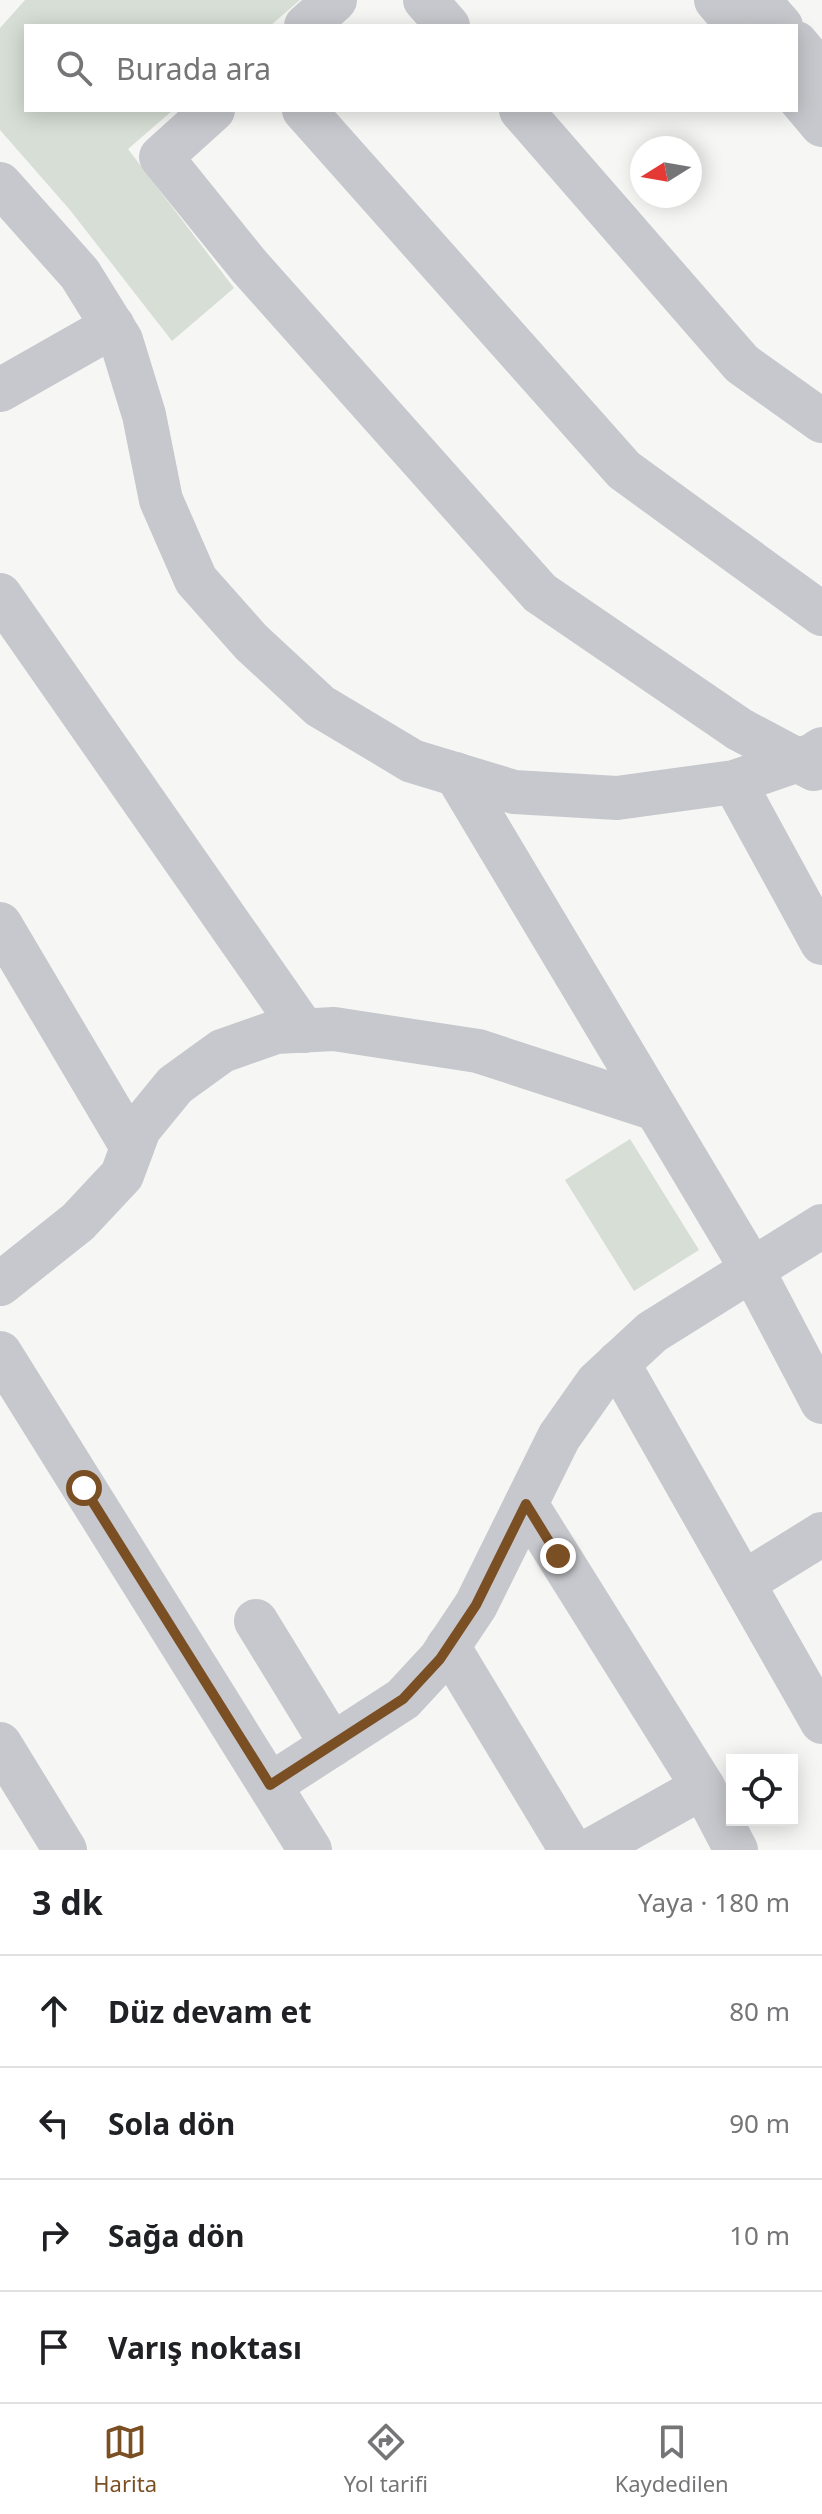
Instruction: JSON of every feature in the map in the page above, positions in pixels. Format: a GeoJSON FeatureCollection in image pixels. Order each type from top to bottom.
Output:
{"type":"FeatureCollection","features":[{"type":"Feature","properties":{"kind":"street"},"geometry":{"type":"LineString","coordinates":[[308,24],[335,0]]}},
{"type":"Feature","properties":{"kind":"street"},"geometry":{"type":"LineString","coordinates":[[425,0],[446,24]]}},
{"type":"Feature","properties":{"kind":"street"},"geometry":{"type":"LineString","coordinates":[[716,0],[736,24]]}},
{"type":"Feature","properties":{"kind":"street"},"geometry":{"type":"LineString","coordinates":[[758,0],[779,24]]}},
{"type":"Feature","properties":{"kind":"street"},"geometry":{"type":"LineString","coordinates":[[798,45],[822,73]]}},
{"type":"Feature","properties":{"kind":"street"},"geometry":{"type":"LineString","coordinates":[[798,96],[822,125]]}},
{"type":"Feature","properties":{"kind":"street"},"geometry":{"type":"LineString","coordinates":[[211,112],[161,157],[249,266],[540,593],[739,729],[815,761]]}},
{"type":"Feature","properties":{"kind":"street"},"geometry":{"type":"LineString","coordinates":[[306,112],[624,470],[822,614]]}},
{"type":"Feature","properties":{"kind":"street"},"geometry":{"type":"LineString","coordinates":[[523,112],[742,364],[822,421]]}},
{"type":"Feature","properties":{"kind":"street"},"geometry":{"type":"LineString","coordinates":[[0,184],[80,274],[121,340],[144,415],[161,500],[196,580],[251,642],[320,706],[412,761],[514,792],[617,798],[734,782],[815,761]]}},
{"type":"Feature","properties":{"kind":"street"},"geometry":{"type":"LineString","coordinates":[[0,390],[113,326]]}},
{"type":"Feature","properties":{"kind":"street"},"geometry":{"type":"LineString","coordinates":[[0,595],[304,1031]]}},
{"type":"Feature","properties":{"kind":"street"},"geometry":{"type":"LineString","coordinates":[[456,774],[753,1271],[822,1402]]}},
{"type":"Feature","properties":{"kind":"street"},"geometry":{"type":"LineString","coordinates":[[734,782],[822,943]]}},
{"type":"Feature","properties":{"kind":"street"},"geometry":{"type":"LineString","coordinates":[[0,924],[132,1147]]}},
{"type":"Feature","properties":{"kind":"street"},"geometry":{"type":"LineString","coordinates":[[0,1284],[78,1222],[122,1175],[139,1129],[175,1085],[222,1051],[276,1032],[334,1029],[478,1051],[656,1109]]}},
{"type":"Feature","properties":{"kind":"street"},"geometry":{"type":"LineString","coordinates":[[270,1785],[403,1699],[448,1646],[476,1605],[559,1437],[597,1383],[652,1332],[822,1226]]}},
{"type":"Feature","properties":{"kind":"street"},"geometry":{"type":"LineString","coordinates":[[0,1353],[310,1850]]}},
{"type":"Feature","properties":{"kind":"street"},"geometry":{"type":"LineString","coordinates":[[618,1363],[822,1722]]}},
{"type":"Feature","properties":{"kind":"street"},"geometry":{"type":"LineString","coordinates":[[526,1504],[703,1787],[736,1850]]}},
{"type":"Feature","properties":{"kind":"street"},"geometry":{"type":"LineString","coordinates":[[743,1583],[822,1534]]}},
{"type":"Feature","properties":{"kind":"street"},"geometry":{"type":"LineString","coordinates":[[256,1621],[332,1745]]}},
{"type":"Feature","properties":{"kind":"street"},"geometry":{"type":"LineString","coordinates":[[448,1646],[571,1850]]}},
{"type":"Feature","properties":{"kind":"street"},"geometry":{"type":"LineString","coordinates":[[0,1744],[65,1850]]}},
{"type":"Feature","properties":{"kind":"street"},"geometry":{"type":"LineString","coordinates":[[591,1850],[703,1787]]}},
{"type":"Feature","properties":{"kind":"shaded area"},"geometry":{"type":"Polygon","coordinates":[[[25,0],[300,0],[272,24],[24,24],[24,112],[171,112],[128,149],[234,288],[172,341],[70,210],[0,130],[0,28],[25,0]]]}},
{"type":"Feature","properties":{"kind":"shaded area"},"geometry":{"type":"Polygon","coordinates":[[[630,1139],[699,1250],[634,1291],[565,1180],[630,1139]]]}},
{"type":"Feature","properties":{"kind":"route"},"geometry":{"type":"LineString","coordinates":[[84,1488],[270,1785],[403,1699],[440,1659],[476,1605],[526,1504],[558,1556]]}}]}
